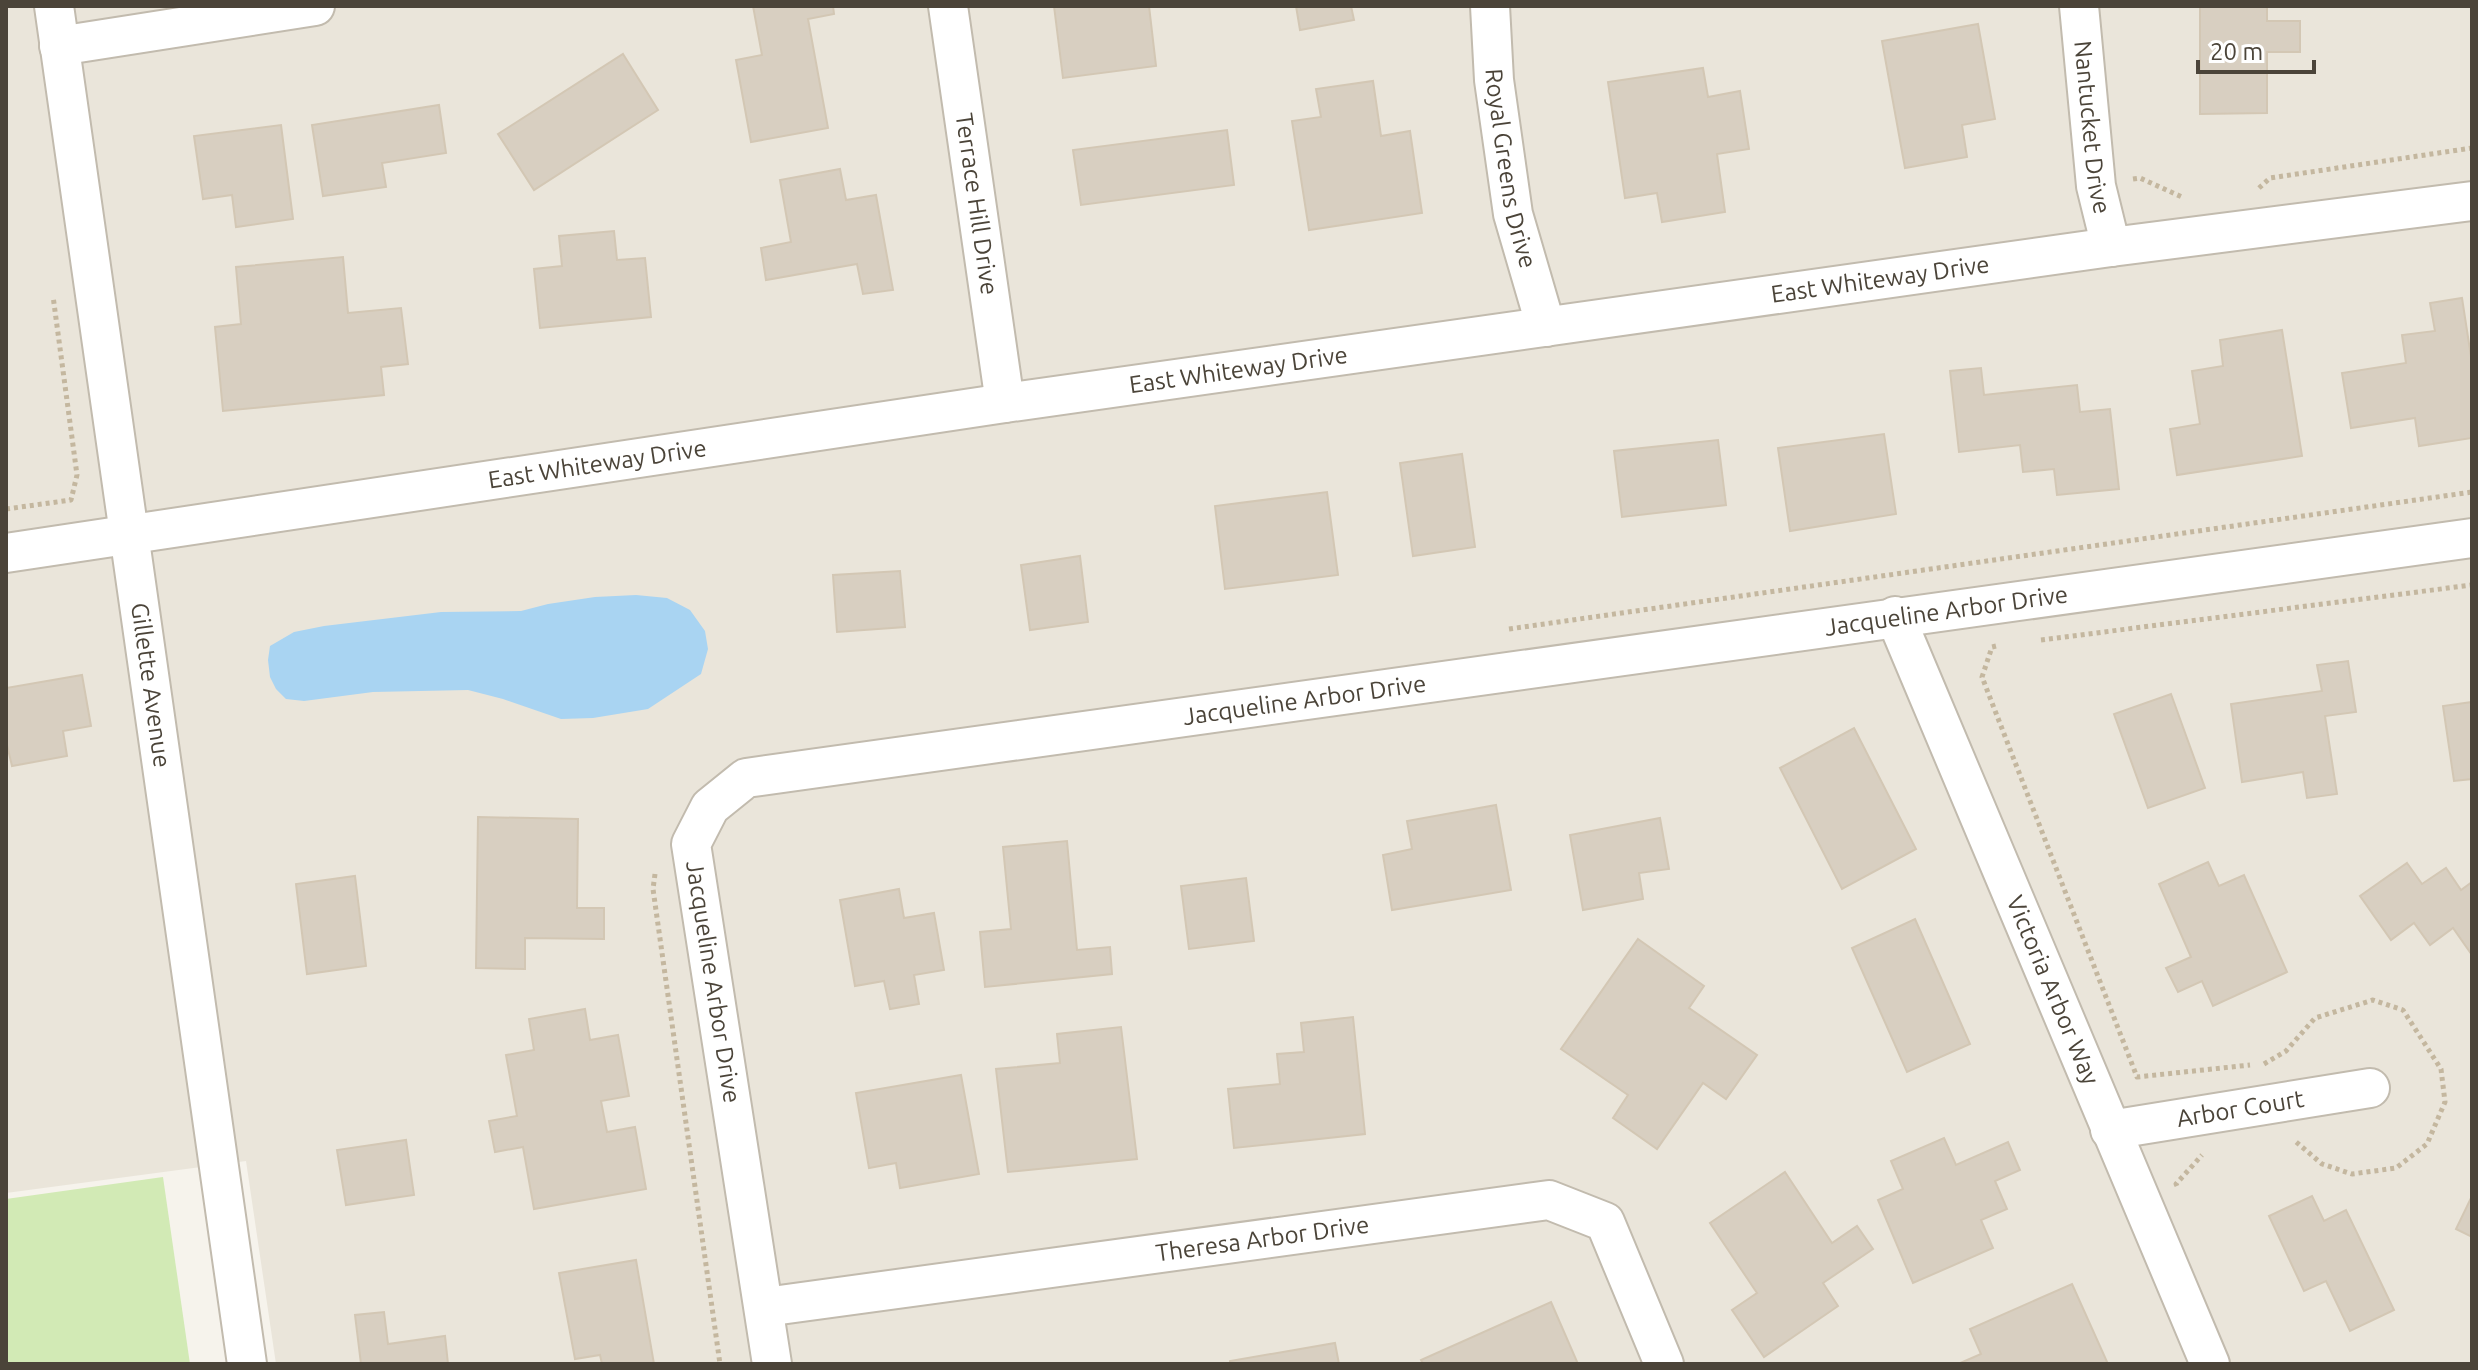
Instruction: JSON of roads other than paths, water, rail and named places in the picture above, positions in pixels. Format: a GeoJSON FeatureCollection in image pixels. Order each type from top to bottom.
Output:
{"type":"FeatureCollection","features":[{"type":"Feature","properties":{"kind":"street","name":"Gillette Avenue"},"geometry":{"type":"LineString","coordinates":[[54,6],[247,1364]]}},
{"type":"Feature","properties":{"kind":"street"},"geometry":{"type":"LineString","coordinates":[[59,46],[315,6]]}},
{"type":"Feature","properties":{"kind":"street","name":"Terrace Hill Drive"},"geometry":{"type":"LineString","coordinates":[[948,6],[1005,403]]}},
{"type":"Feature","properties":{"kind":"street","name":"Royal Greens Drive"},"geometry":{"type":"LineString","coordinates":[[1490,6],[1494,80],[1513,214],[1546,327]]}},
{"type":"Feature","properties":{"kind":"street","name":"Nantucket Drive"},"geometry":{"type":"LineString","coordinates":[[2079,6],[2096,186],[2111,247]]}},
{"type":"Feature","properties":{"kind":"street","name":"East Whiteway Drive"},"geometry":{"type":"LineString","coordinates":[[6,553],[1005,403],[2111,247],[2472,201]]}},
{"type":"Feature","properties":{"kind":"street","name":"Jacqueline Arbor Drive"},"geometry":{"type":"LineString","coordinates":[[772,1364],[691,844],[710,807],[746,778],[2472,538]]}},
{"type":"Feature","properties":{"kind":"street","name":"Victoria Arbor Way"},"geometry":{"type":"LineString","coordinates":[[1895,616],[2210,1364]]}},
{"type":"Feature","properties":{"kind":"street","name":"Arbor Court"},"geometry":{"type":"LineString","coordinates":[[2110,1130],[2370,1088]]}},
{"type":"Feature","properties":{"kind":"street","name":"Theresa Arbor Drive"},"geometry":{"type":"LineString","coordinates":[[765,1307],[1549,1200],[1605,1222],[1664,1364]]}},
{"type":"Feature","properties":{"kind":"water"},"geometry":{"type":"Polygon","coordinates":[[[636,595],[667,598],[690,610],[705,631],[708,649],[701,674],[648,709],[593,718],[561,719],[468,690],[373,692],[304,701],[286,699],[270,677],[270,646],[294,632],[441,612],[521,611],[595,597],[636,595]]]}}]}
